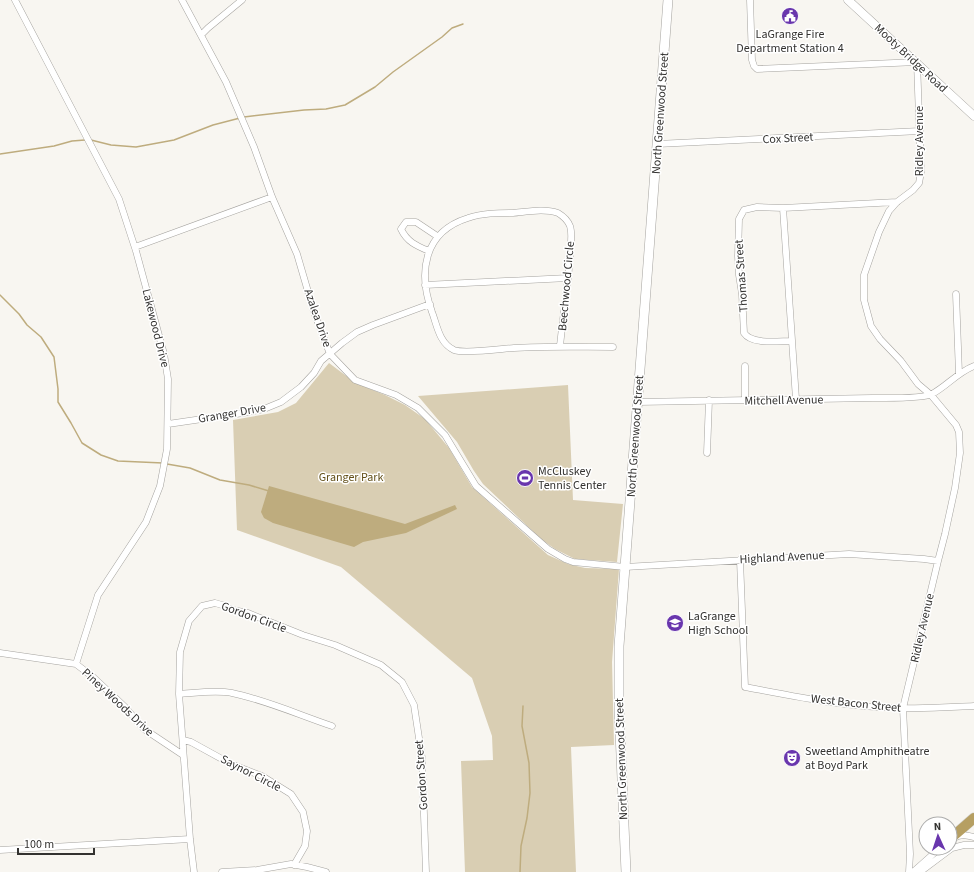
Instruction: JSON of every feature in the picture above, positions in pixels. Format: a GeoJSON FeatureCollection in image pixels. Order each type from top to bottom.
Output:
{"type":"FeatureCollection","features":[{"type":"Feature","properties":{"kind":"highway"},"geometry":{"type":"LineString","coordinates":[[958,833],[974,818]]}},
{"type":"Feature","properties":{"kind":"main road","name":"North Greenwood Street"},"geometry":{"type":"LineString","coordinates":[[626,872],[619,708],[619,646],[668,0]]}},
{"type":"Feature","properties":{"kind":"street","name":"Lakewood Drive"},"geometry":{"type":"LineString","coordinates":[[15,0],[119,199],[135,247],[164,354],[168,378],[167,449],[160,486],[146,522],[98,595],[76,664]]}},
{"type":"Feature","properties":{"kind":"street","name":"Azalea Drive"},"geometry":{"type":"LineString","coordinates":[[182,0],[226,82],[245,125],[272,197],[297,254],[314,312],[330,354],[355,380],[396,395],[418,408],[445,435],[476,486],[548,549],[573,562],[625,566]]}},
{"type":"Feature","properties":{"kind":"street"},"geometry":{"type":"LineString","coordinates":[[201,35],[242,0]]}},
{"type":"Feature","properties":{"kind":"street"},"geometry":{"type":"LineString","coordinates":[[750,0],[752,60],[757,69],[762,70],[917,62]]}},
{"type":"Feature","properties":{"kind":"street","name":"Mooty Bridge Road"},"geometry":{"type":"LineString","coordinates":[[848,0],[974,116]]}},
{"type":"Feature","properties":{"kind":"street","name":"Ridley Avenue"},"geometry":{"type":"LineString","coordinates":[[909,872],[910,854],[903,708],[955,488],[960,454],[960,440],[959,432],[956,426],[931,395],[918,384],[901,361],[880,339],[871,326],[864,300],[864,275],[879,232],[889,211],[919,183],[921,172],[917,62]]}},
{"type":"Feature","properties":{"kind":"street","name":"Cox Street"},"geometry":{"type":"LineString","coordinates":[[657,144],[920,131]]}},
{"type":"Feature","properties":{"kind":"street"},"geometry":{"type":"LineString","coordinates":[[135,247],[272,197]]}},
{"type":"Feature","properties":{"kind":"street"},"geometry":{"type":"LineString","coordinates":[[796,399],[783,208],[897,202]]}},
{"type":"Feature","properties":{"kind":"street","name":"Thomas Street"},"geometry":{"type":"LineString","coordinates":[[783,208],[757,207],[744,210],[739,219],[738,266],[742,284],[744,329],[746,336],[763,342],[791,341]]}},
{"type":"Feature","properties":{"kind":"street","name":"Beechwood Circle"},"geometry":{"type":"LineString","coordinates":[[560,346],[571,241],[570,229],[565,219],[556,213],[535,211],[497,213],[475,216],[457,222],[446,228],[437,236],[429,251],[426,265],[425,285],[442,339],[449,347],[466,352],[560,346],[613,347]]}},
{"type":"Feature","properties":{"kind":"street"},"geometry":{"type":"LineString","coordinates":[[429,251],[414,244],[405,237],[401,229],[406,222],[416,222],[437,236]]}},
{"type":"Feature","properties":{"kind":"street"},"geometry":{"type":"LineString","coordinates":[[425,285],[568,278]]}},
{"type":"Feature","properties":{"kind":"street"},"geometry":{"type":"LineString","coordinates":[[956,294],[959,374]]}},
{"type":"Feature","properties":{"kind":"street","name":"Granger Drive"},"geometry":{"type":"LineString","coordinates":[[168,424],[264,409],[281,402],[301,387],[314,373],[321,361],[357,332],[373,324],[430,304]]}},
{"type":"Feature","properties":{"kind":"street"},"geometry":{"type":"LineString","coordinates":[[745,366],[745,400]]}},
{"type":"Feature","properties":{"kind":"street"},"geometry":{"type":"LineString","coordinates":[[931,395],[959,374],[974,366]]}},
{"type":"Feature","properties":{"kind":"street","name":"Mitchell Avenue"},"geometry":{"type":"LineString","coordinates":[[638,402],[904,398],[931,395]]}},
{"type":"Feature","properties":{"kind":"street"},"geometry":{"type":"LineString","coordinates":[[706,453],[709,400]]}},
{"type":"Feature","properties":{"kind":"street","name":"Highland Avenue"},"geometry":{"type":"LineString","coordinates":[[625,566],[849,554],[938,561]]}},
{"type":"Feature","properties":{"kind":"street","name":"West Bacon Street"},"geometry":{"type":"LineString","coordinates":[[740,560],[745,687],[820,701],[903,708],[974,706]]}},
{"type":"Feature","properties":{"kind":"street","name":"Gordon Circle"},"geometry":{"type":"LineString","coordinates":[[194,872],[190,839],[179,694],[180,652],[189,621],[202,606],[215,603],[248,613],[303,635],[335,645],[381,665],[402,682]]}},
{"type":"Feature","properties":{"kind":"street","name":"Piney Woods Drive"},"geometry":{"type":"LineString","coordinates":[[0,653],[76,664],[93,677],[125,707],[144,729],[183,755]]}},
{"type":"Feature","properties":{"kind":"street","name":"Gordon Street"},"geometry":{"type":"LineString","coordinates":[[402,682],[414,705],[422,758],[426,872]]}},
{"type":"Feature","properties":{"kind":"street"},"geometry":{"type":"LineString","coordinates":[[179,694],[216,692],[231,693],[332,726]]}},
{"type":"Feature","properties":{"kind":"street","name":"Saynor Circle"},"geometry":{"type":"LineString","coordinates":[[183,740],[191,742],[231,764],[262,776],[291,794],[303,812],[307,831],[305,846],[294,865]]}},
{"type":"Feature","properties":{"kind":"street"},"geometry":{"type":"LineString","coordinates":[[958,836],[966,835],[974,836]]}},
{"type":"Feature","properties":{"kind":"street"},"geometry":{"type":"LineString","coordinates":[[0,850],[190,839]]}},
{"type":"Feature","properties":{"kind":"street"},"geometry":{"type":"LineString","coordinates":[[958,846],[974,845]]}},
{"type":"Feature","properties":{"kind":"street"},"geometry":{"type":"LineString","coordinates":[[913,872],[935,856]]}},
{"type":"Feature","properties":{"kind":"street"},"geometry":{"type":"LineString","coordinates":[[920,872],[937,856]]}},
{"type":"Feature","properties":{"kind":"street"},"geometry":{"type":"LineString","coordinates":[[222,872],[257,870],[275,866],[294,865],[326,872]]}},
{"type":"Feature","properties":{"kind":"green space","name":"Granger Park"},"geometry":{"type":"Polygon","coordinates":[[[329,363],[358,384],[405,405],[425,419],[449,448],[472,487],[548,555],[568,564],[585,568],[619,569],[612,662],[614,745],[571,747],[576,872],[465,872],[461,761],[493,760],[492,736],[472,678],[341,567],[237,530],[233,420],[278,412],[296,403],[329,363]]]}},
{"type":"Feature","properties":{"kind":"green space","name":"McCluskey Tennis Center"},"geometry":{"type":"Polygon","coordinates":[[[568,385],[573,500],[623,504],[617,562],[575,559],[555,549],[541,539],[483,484],[457,442],[418,396],[568,385]]]}},
{"type":"Feature","properties":{"kind":"shaded area"},"geometry":{"type":"Polygon","coordinates":[[[269,486],[405,524],[455,505],[457,509],[406,533],[363,542],[354,547],[273,523],[264,518],[261,512],[269,486]]]}},
{"type":"Feature","properties":{"kind":"waterway"},"geometry":{"type":"LineString","coordinates":[[244,117],[326,109],[345,105],[375,87],[452,28],[463,24]]}},
{"type":"Feature","properties":{"kind":"waterway"},"geometry":{"type":"LineString","coordinates":[[91,140],[111,145],[136,147],[174,140],[213,125],[240,118]]}},
{"type":"Feature","properties":{"kind":"waterway"},"geometry":{"type":"LineString","coordinates":[[0,154],[85,140]]}},
{"type":"Feature","properties":{"kind":"waterway"},"geometry":{"type":"LineString","coordinates":[[0,295],[19,314],[27,325],[41,337],[54,357],[58,402],[82,443],[101,455],[118,461],[163,463]]}},
{"type":"Feature","properties":{"kind":"waterway"},"geometry":{"type":"LineString","coordinates":[[167,464],[190,468],[220,480],[249,485],[269,491]]}},
{"type":"Feature","properties":{"kind":"waterway"},"geometry":{"type":"LineString","coordinates":[[520,872],[521,846],[527,818],[530,793],[529,763],[522,726],[523,706]]}},
{"type":"Feature","properties":{"kind":"place","name":"LaGrange Fire Department Station 4"},"geometry":{"type":"Point","coordinates":[790,16]}},
{"type":"Feature","properties":{"kind":"place","name":"McCluskey Tennis Center"},"geometry":{"type":"Point","coordinates":[525,478]}},
{"type":"Feature","properties":{"kind":"place","name":"LaGrange High School"},"geometry":{"type":"Point","coordinates":[675,623]}},
{"type":"Feature","properties":{"kind":"place","name":"Sweetland Amphitheatre at Boyd Park"},"geometry":{"type":"Point","coordinates":[792,758]}}]}
